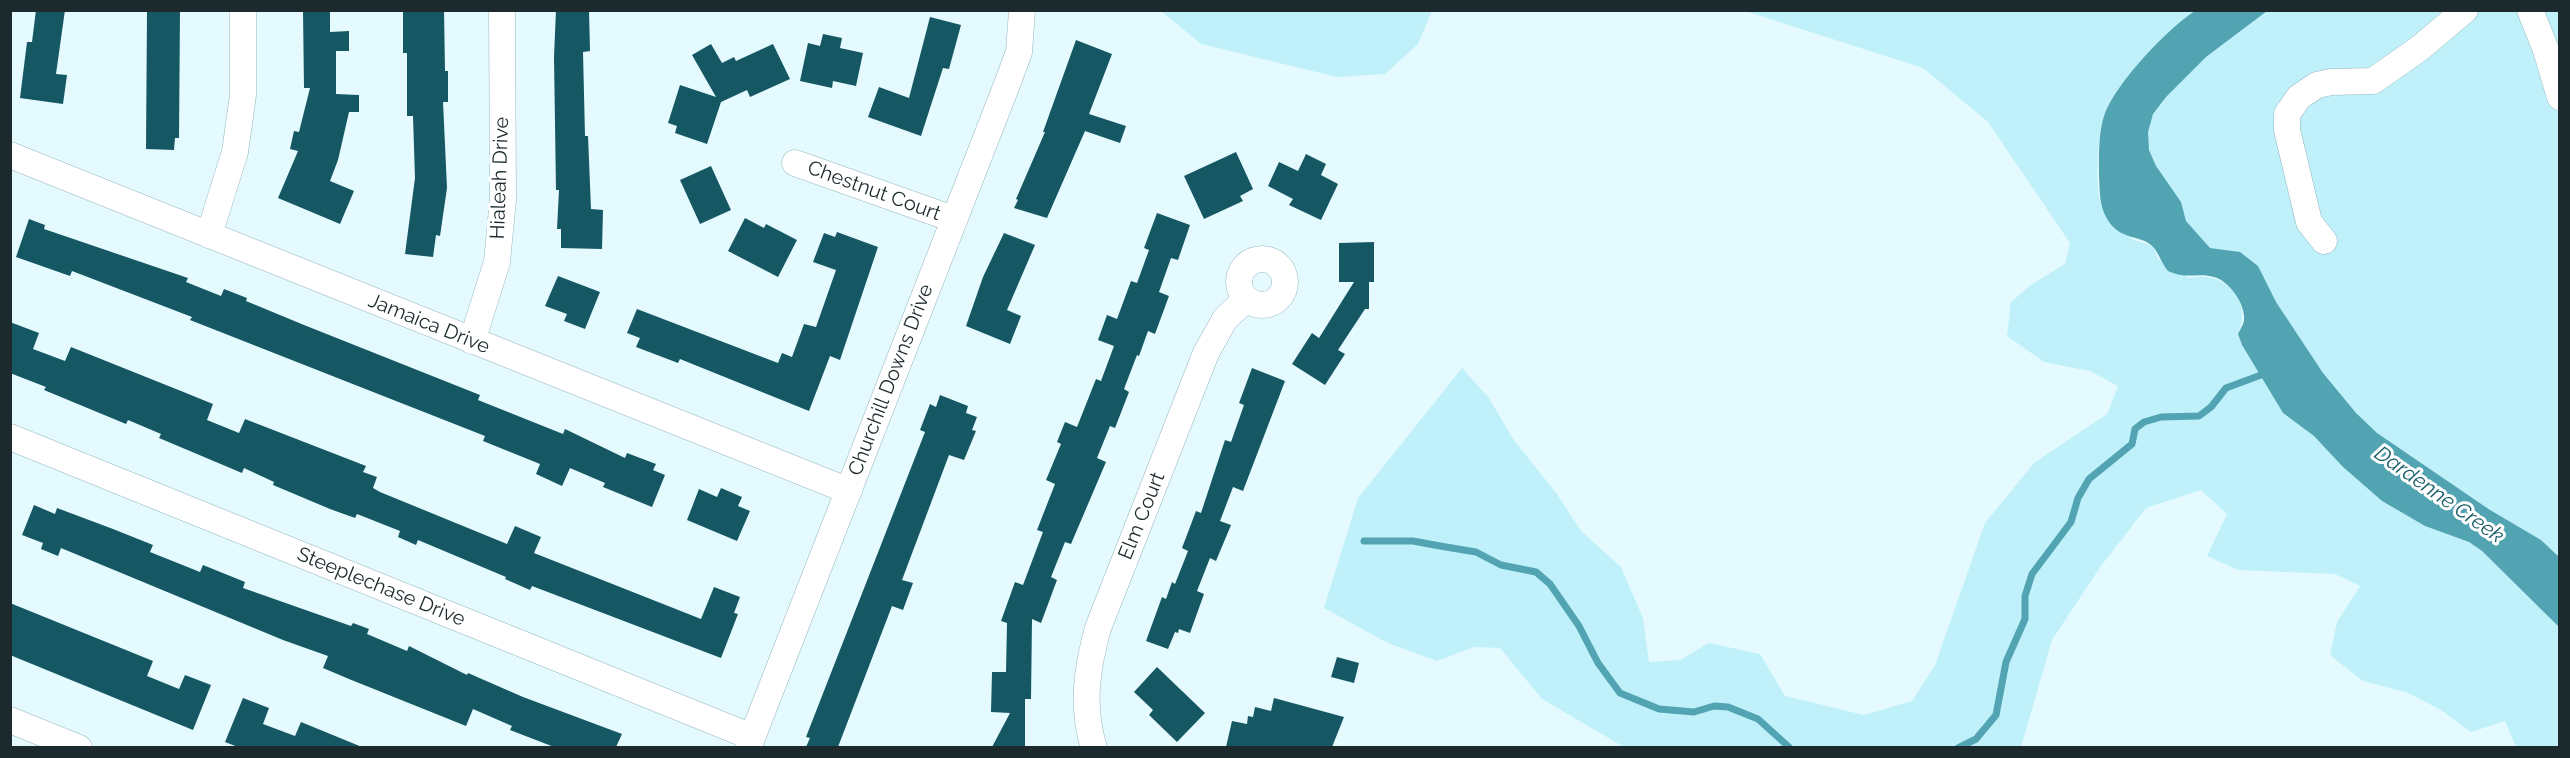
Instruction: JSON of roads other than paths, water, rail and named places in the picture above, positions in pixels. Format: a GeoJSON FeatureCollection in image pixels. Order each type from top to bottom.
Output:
{"type":"FeatureCollection","features":[{"type":"Feature","properties":{"kind":"street"},"geometry":{"type":"LineString","coordinates":[[209,235],[235,152],[243,95],[243,10]]}},
{"type":"Feature","properties":{"kind":"street","name":"Hialeah Drive"},"geometry":{"type":"LineString","coordinates":[[472,341],[496,262],[503,199],[502,10]]}},
{"type":"Feature","properties":{"kind":"street","name":"Churchill Downs Drive"},"geometry":{"type":"LineString","coordinates":[[750,742],[1019,52],[1022,10]]}},
{"type":"Feature","properties":{"kind":"street"},"geometry":{"type":"LineString","coordinates":[[2324,241],[2310,222],[2287,130],[2287,114],[2299,97],[2317,85],[2373,81],[2420,48],[2465,10]]}},
{"type":"Feature","properties":{"kind":"street"},"geometry":{"type":"LineString","coordinates":[[2530,10],[2546,50],[2559,97]]}},
{"type":"Feature","properties":{"kind":"street","name":"Jamaica Drive"},"geometry":{"type":"LineString","coordinates":[[10,155],[849,491]]}},
{"type":"Feature","properties":{"kind":"street","name":"Chestnut Court"},"geometry":{"type":"LineString","coordinates":[[795,163],[953,219]]}},
{"type":"Feature","properties":{"kind":"street","name":"Elm Court"},"geometry":{"type":"LineString","coordinates":[[1094,747],[1086,698],[1087,666],[1098,628],[1206,353],[1225,319],[1246,299]]}},
{"type":"Feature","properties":{"kind":"street","name":"Steeplechase Drive"},"geometry":{"type":"LineString","coordinates":[[10,436],[750,742]]}},
{"type":"Feature","properties":{"kind":"street"},"geometry":{"type":"LineString","coordinates":[[10,720],[79,747]]}},
{"type":"Feature","properties":{"kind":"water","name":"Dardenne Creek"},"geometry":{"type":"Polygon","coordinates":[[[2195,11],[2267,11],[2206,57],[2166,97],[2153,114],[2148,132],[2149,150],[2156,166],[2181,202],[2186,221],[2210,248],[2240,252],[2258,266],[2276,302],[2323,373],[2356,413],[2377,433],[2490,510],[2541,540],[2559,557],[2559,627],[2482,551],[2469,542],[2425,526],[2382,501],[2343,467],[2314,436],[2283,413],[2242,345],[2238,334],[2244,321],[2244,314],[2231,288],[2214,277],[2186,276],[2168,271],[2156,250],[2149,243],[2118,231],[2106,217],[2101,202],[2099,176],[2100,136],[2105,113],[2120,86],[2144,57],[2171,30],[2195,11]]]}},
{"type":"Feature","properties":{"kind":"waterway"},"geometry":{"type":"LineString","coordinates":[[1958,748],[1976,739],[1996,715],[2006,662],[2025,619],[2025,596],[2032,574],[2071,522],[2078,498],[2089,479],[2132,444],[2135,429],[2144,422],[2161,417],[2199,416],[2211,407],[2226,388],[2261,375],[2270,375]]}},
{"type":"Feature","properties":{"kind":"waterway"},"geometry":{"type":"LineString","coordinates":[[1364,541],[1413,541],[1476,552],[1501,565],[1536,572],[1550,584],[1579,626],[1598,663],[1620,693],[1659,709],[1694,712],[1714,706],[1728,707],[1758,719],[1790,748]]}}]}
